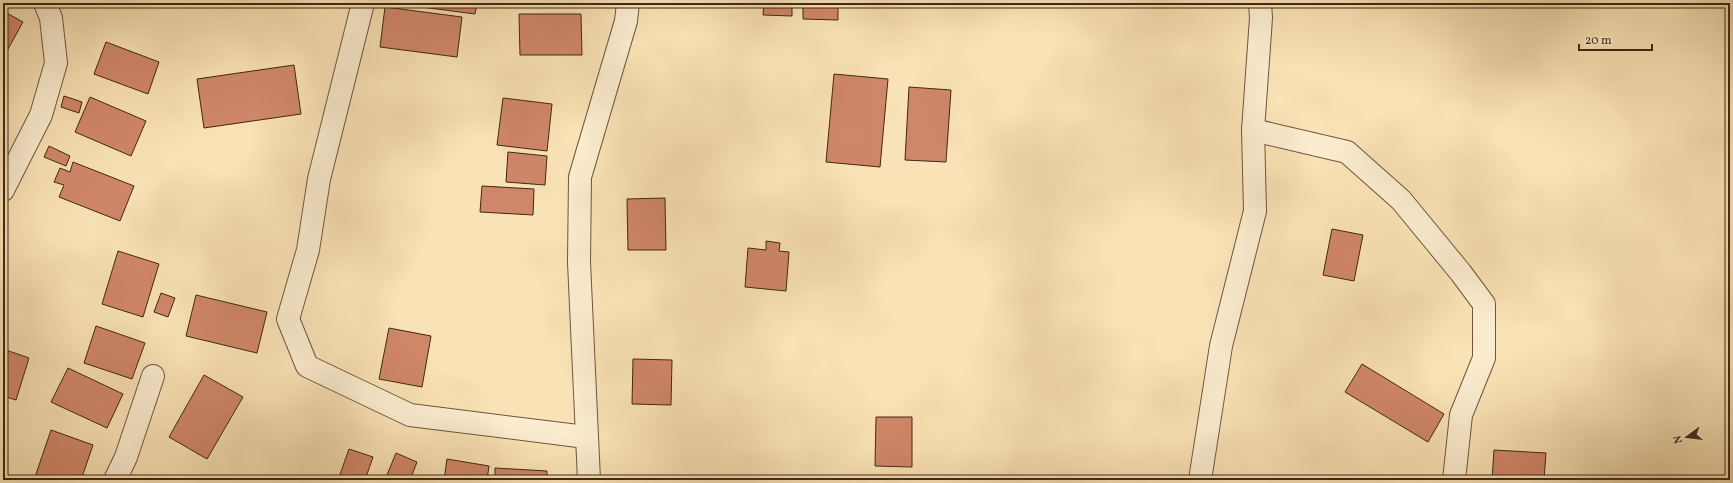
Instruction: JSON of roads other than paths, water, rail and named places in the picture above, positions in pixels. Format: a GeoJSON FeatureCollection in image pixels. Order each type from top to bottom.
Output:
{"type":"FeatureCollection","features":[{"type":"Feature","properties":{"kind":"street"},"geometry":{"type":"LineString","coordinates":[[3,190],[41,116],[56,63],[51,18],[45,3]]}},
{"type":"Feature","properties":{"kind":"street"},"geometry":{"type":"LineString","coordinates":[[363,3],[320,179],[308,250],[288,319],[307,366],[410,415],[586,437]]}},
{"type":"Feature","properties":{"kind":"street"},"geometry":{"type":"LineString","coordinates":[[589,480],[579,262],[580,177],[626,21],[628,3]]}},
{"type":"Feature","properties":{"kind":"street"},"geometry":{"type":"LineString","coordinates":[[1200,480],[1221,346],[1255,211],[1253,130],[1261,18],[1260,3]]}},
{"type":"Feature","properties":{"kind":"street"},"geometry":{"type":"LineString","coordinates":[[1253,130],[1347,152],[1400,200],[1461,273],[1484,304],[1484,358],[1461,415],[1454,480]]}},
{"type":"Feature","properties":{"kind":"street"},"geometry":{"type":"LineString","coordinates":[[115,480],[126,457],[153,376]]}}]}
